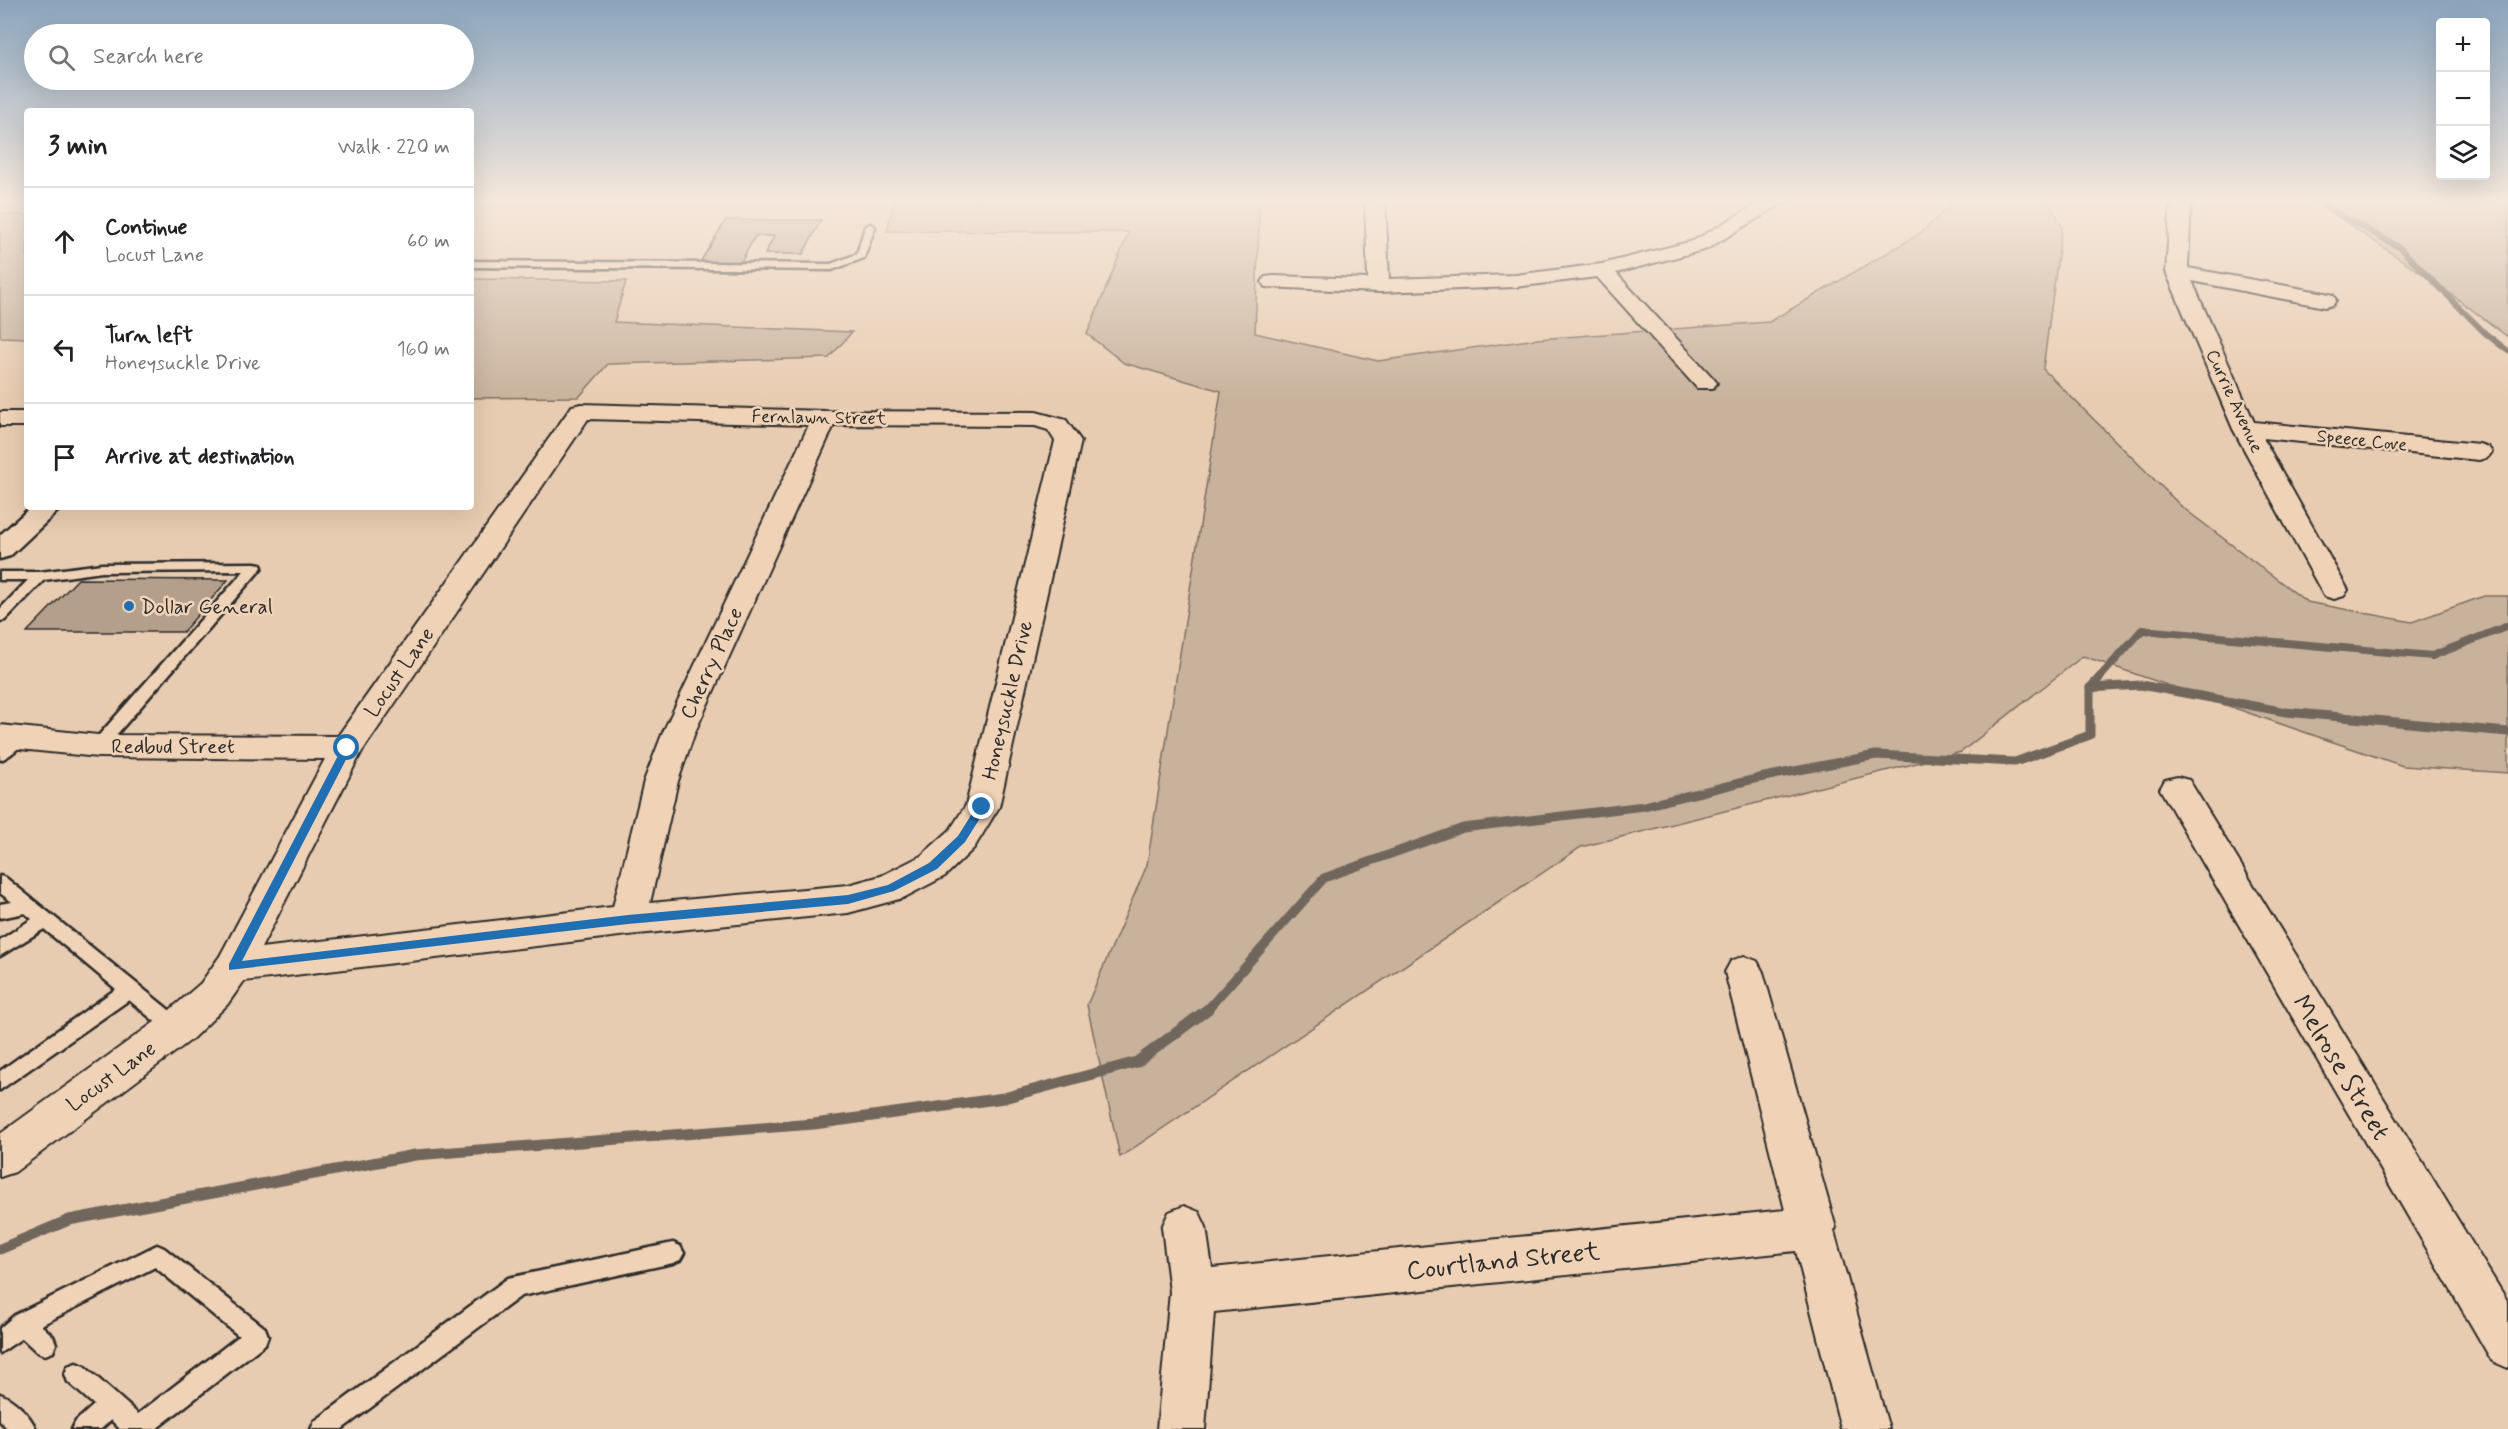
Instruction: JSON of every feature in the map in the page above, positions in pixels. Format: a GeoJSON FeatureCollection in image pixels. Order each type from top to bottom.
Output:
{"type":"FeatureCollection","features":[{"type":"Feature","properties":{"kind":"main road"},"geometry":{"type":"LineString","coordinates":[[0,550],[45,510]]}},
{"type":"Feature","properties":{"kind":"street"},"geometry":{"type":"LineString","coordinates":[[1378,267],[1379,286]]}},
{"type":"Feature","properties":{"kind":"street"},"geometry":{"type":"LineString","coordinates":[[1273,282],[1379,286],[1515,281],[1615,267]]}},
{"type":"Feature","properties":{"kind":"street","name":"Currie Avenue"},"geometry":{"type":"LineString","coordinates":[[2177,267],[2177,272],[2245,429],[2334,590]]}},
{"type":"Feature","properties":{"kind":"street"},"geometry":{"type":"LineString","coordinates":[[1602,270],[1705,383]]}},
{"type":"Feature","properties":{"kind":"street"},"geometry":{"type":"LineString","coordinates":[[2177,272],[2325,300]]}},
{"type":"Feature","properties":{"kind":"street","name":"Fernlawn Street"},"geometry":{"type":"LineString","coordinates":[[581,411],[825,418],[1036,419],[1057,425]]}},
{"type":"Feature","properties":{"kind":"street","name":"Locust Lane"},"geometry":{"type":"LineString","coordinates":[[0,1158],[177,1028],[214,994],[233,967],[347,748],[581,411]]}},
{"type":"Feature","properties":{"kind":"street"},"geometry":{"type":"LineString","coordinates":[[0,418],[24,419]]}},
{"type":"Feature","properties":{"kind":"street","name":"Cherry Place"},"geometry":{"type":"LineString","coordinates":[[628,920],[660,781],[679,732],[825,418]]}},
{"type":"Feature","properties":{"kind":"street","name":"Honeysuckle Drive"},"geometry":{"type":"LineString","coordinates":[[233,967],[628,920],[848,899],[890,888],[933,866],[962,839],[982,807],[1068,441],[1057,425]]}},
{"type":"Feature","properties":{"kind":"street","name":"Speece Cove"},"geometry":{"type":"LineString","coordinates":[[2245,429],[2479,452]]}},
{"type":"Feature","properties":{"kind":"street","name":"Redbud Street"},"geometry":{"type":"LineString","coordinates":[[6,743],[347,748]]}},
{"type":"Feature","properties":{"kind":"street","name":"Melrose Street"},"geometry":{"type":"LineString","coordinates":[[2177,789],[2508,1345]]}},
{"type":"Feature","properties":{"kind":"street"},"geometry":{"type":"LineString","coordinates":[[1744,972],[1814,1228],[1865,1429]]}},
{"type":"Feature","properties":{"kind":"street"},"geometry":{"type":"LineString","coordinates":[[1181,1429],[1193,1292],[1184,1227]]}},
{"type":"Feature","properties":{"kind":"street","name":"Courtland Street"},"geometry":{"type":"LineString","coordinates":[[1193,1292],[1814,1228]]}},
{"type":"Feature","properties":{"kind":"lane"},"geometry":{"type":"LineString","coordinates":[[794,267],[833,267]]}},
{"type":"Feature","properties":{"kind":"lane"},"geometry":{"type":"LineString","coordinates":[[0,576],[40,576],[102,568],[255,567],[98,746]]}},
{"type":"Feature","properties":{"kind":"lane"},"geometry":{"type":"LineString","coordinates":[[0,617],[40,576]]}},
{"type":"Feature","properties":{"kind":"lane"},"geometry":{"type":"LineString","coordinates":[[0,883],[177,1028]]}},
{"type":"Feature","properties":{"kind":"lane"},"geometry":{"type":"LineString","coordinates":[[0,911],[29,906]]}},
{"type":"Feature","properties":{"kind":"lane"},"geometry":{"type":"LineString","coordinates":[[0,949],[46,919]]}},
{"type":"Feature","properties":{"kind":"lane"},"geometry":{"type":"LineString","coordinates":[[0,1082],[130,989]]}},
{"type":"Feature","properties":{"kind":"lane"},"geometry":{"type":"LineString","coordinates":[[323,1429],[516,1286],[673,1252]]}},
{"type":"Feature","properties":{"kind":"lane"},"geometry":{"type":"LineString","coordinates":[[0,1342],[23,1323],[157,1255],[257,1336],[137,1429],[76,1374]]}},
{"type":"Feature","properties":{"kind":"lane"},"geometry":{"type":"LineString","coordinates":[[23,1323],[45,1344]]}},
{"type":"Feature","properties":{"kind":"lane"},"geometry":{"type":"LineString","coordinates":[[0,1405],[24,1429]]}},
{"type":"Feature","properties":{"kind":"lane"},"geometry":{"type":"LineString","coordinates":[[84,1429],[111,1405]]}},
{"type":"Feature","properties":{"kind":"shaded area"},"geometry":{"type":"Polygon","coordinates":[[[0,267],[24,267],[24,338],[0,337],[0,267]]]}},
{"type":"Feature","properties":{"kind":"shaded area"},"geometry":{"type":"Polygon","coordinates":[[[1115,267],[1257,267],[1255,333],[1378,361],[1537,339],[1769,322],[1863,267],[2057,267],[2043,369],[2182,507],[2307,602],[2412,622],[2484,596],[2508,596],[2508,773],[2403,766],[2083,656],[1961,752],[1581,847],[1120,1157],[1087,1005],[1147,865],[1221,391],[1124,363],[1087,334],[1115,267]]]}},
{"type":"Feature","properties":{"kind":"shaded area"},"geometry":{"type":"Polygon","coordinates":[[[2412,267],[2508,267],[2508,337],[2412,267]]]}},
{"type":"Feature","properties":{"kind":"shaded area"},"geometry":{"type":"Polygon","coordinates":[[[474,279],[626,281],[614,322],[852,332],[829,358],[608,364],[579,397],[474,398],[474,279]]]}},
{"type":"Feature","properties":{"kind":"building","name":"Dollar General"},"geometry":{"type":"Polygon","coordinates":[[[78,579],[228,580],[183,632],[27,632],[78,579]]]}},
{"type":"Feature","properties":{"kind":"waterway"},"geometry":{"type":"LineString","coordinates":[[2419,267],[2485,333],[2508,351]]}},
{"type":"Feature","properties":{"kind":"waterway"},"geometry":{"type":"LineString","coordinates":[[2100,677],[2142,630],[2432,656],[2508,626]]}},
{"type":"Feature","properties":{"kind":"waterway"},"geometry":{"type":"LineString","coordinates":[[2090,688],[2101,676]]}},
{"type":"Feature","properties":{"kind":"waterway"},"geometry":{"type":"LineString","coordinates":[[2090,688],[2141,685],[2286,712],[2508,732]]}},
{"type":"Feature","properties":{"kind":"waterway"},"geometry":{"type":"LineString","coordinates":[[1207,1009],[1324,878],[1463,828],[1644,806],[1759,778],[1876,755],[2015,762],[2090,735],[2090,688]]}},
{"type":"Feature","properties":{"kind":"waterway"},"geometry":{"type":"LineString","coordinates":[[0,1249],[69,1220],[415,1155],[814,1124],[1004,1098],[1137,1062],[1207,1009]]}},
{"type":"Feature","properties":{"kind":"place","name":"Dollar General"},"geometry":{"type":"Point","coordinates":[129,606]}},
{"type":"Feature","properties":{"kind":"route"},"geometry":{"type":"LineString","coordinates":[[347,748],[233,967],[628,920],[848,899],[890,888],[933,866],[962,839],[982,807]]}}]}
